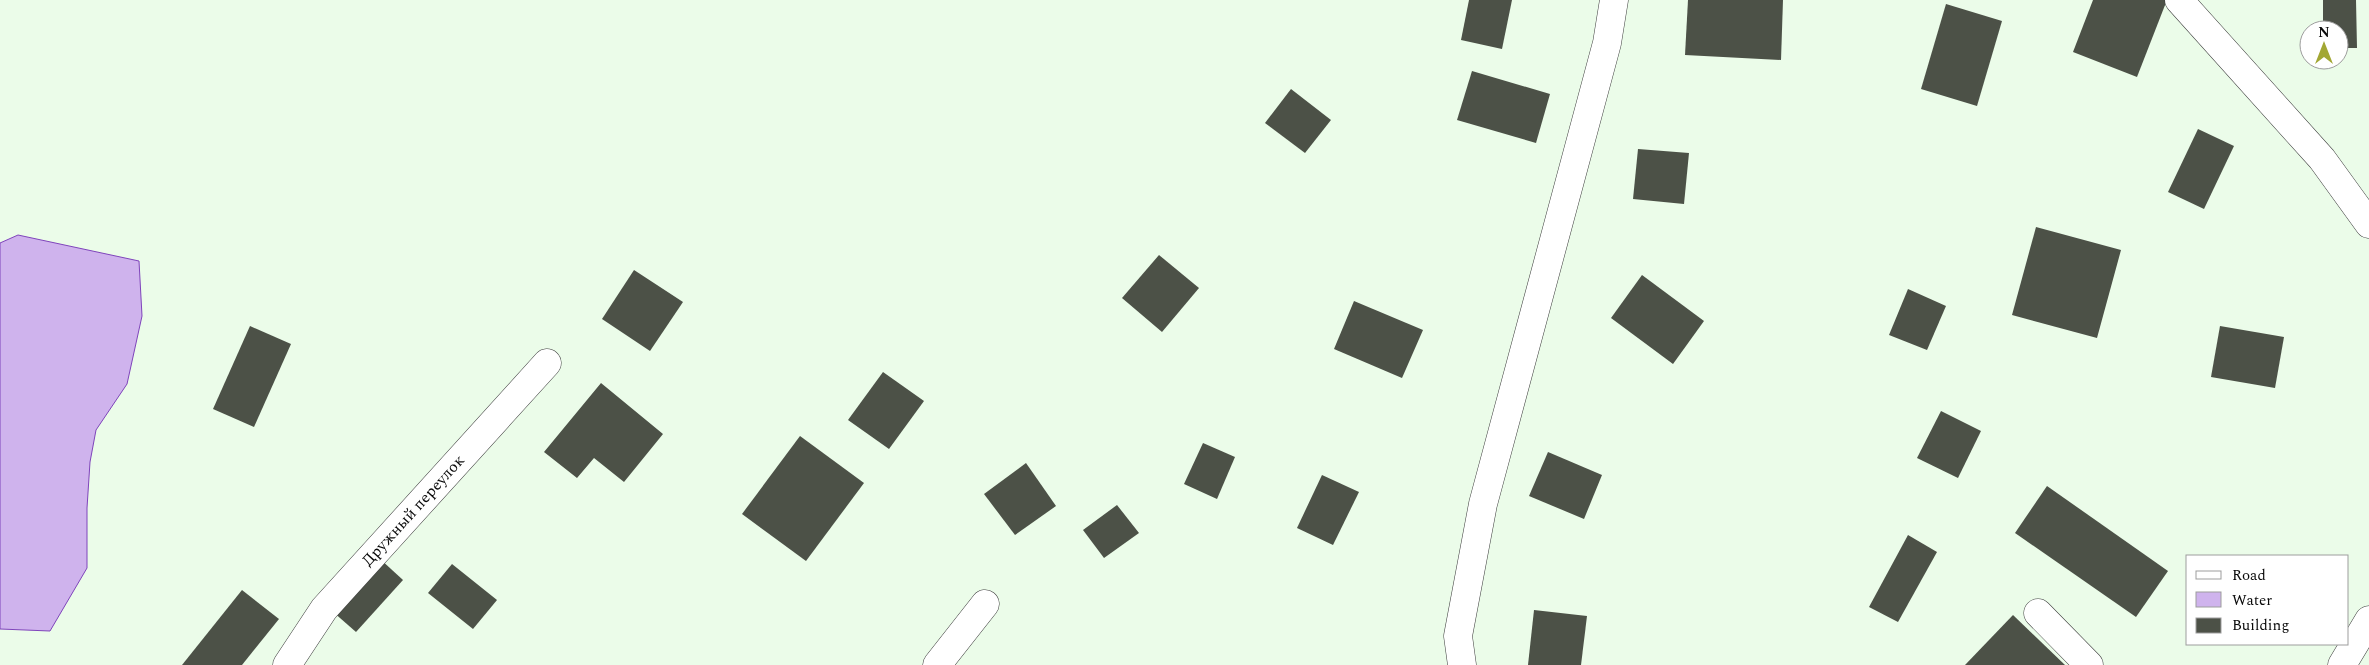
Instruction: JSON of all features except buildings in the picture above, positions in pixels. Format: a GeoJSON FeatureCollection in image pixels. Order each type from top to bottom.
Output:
{"type":"FeatureCollection","features":[{"type":"Feature","properties":{"kind":"street"},"geometry":{"type":"LineString","coordinates":[[1462,665],[1458,636],[1483,504],[1607,43],[1614,0]]}},
{"type":"Feature","properties":{"kind":"street"},"geometry":{"type":"LineString","coordinates":[[2179,0],[2322,159],[2369,224]]}},
{"type":"Feature","properties":{"kind":"street","name":"Дружный переулок"},"geometry":{"type":"LineString","coordinates":[[287,665],[324,609],[547,363]]}},
{"type":"Feature","properties":{"kind":"street"},"geometry":{"type":"LineString","coordinates":[[937,665],[985,604]]}},
{"type":"Feature","properties":{"kind":"street"},"geometry":{"type":"LineString","coordinates":[[2038,613],[2089,665]]}},
{"type":"Feature","properties":{"kind":"street"},"geometry":{"type":"LineString","coordinates":[[2342,665],[2369,620]]}},
{"type":"Feature","properties":{"kind":"water"},"geometry":{"type":"Polygon","coordinates":[[[18,235],[139,261],[142,316],[127,384],[96,430],[90,462],[87,508],[87,568],[50,631],[0,629],[0,243],[18,235]]]}}]}
